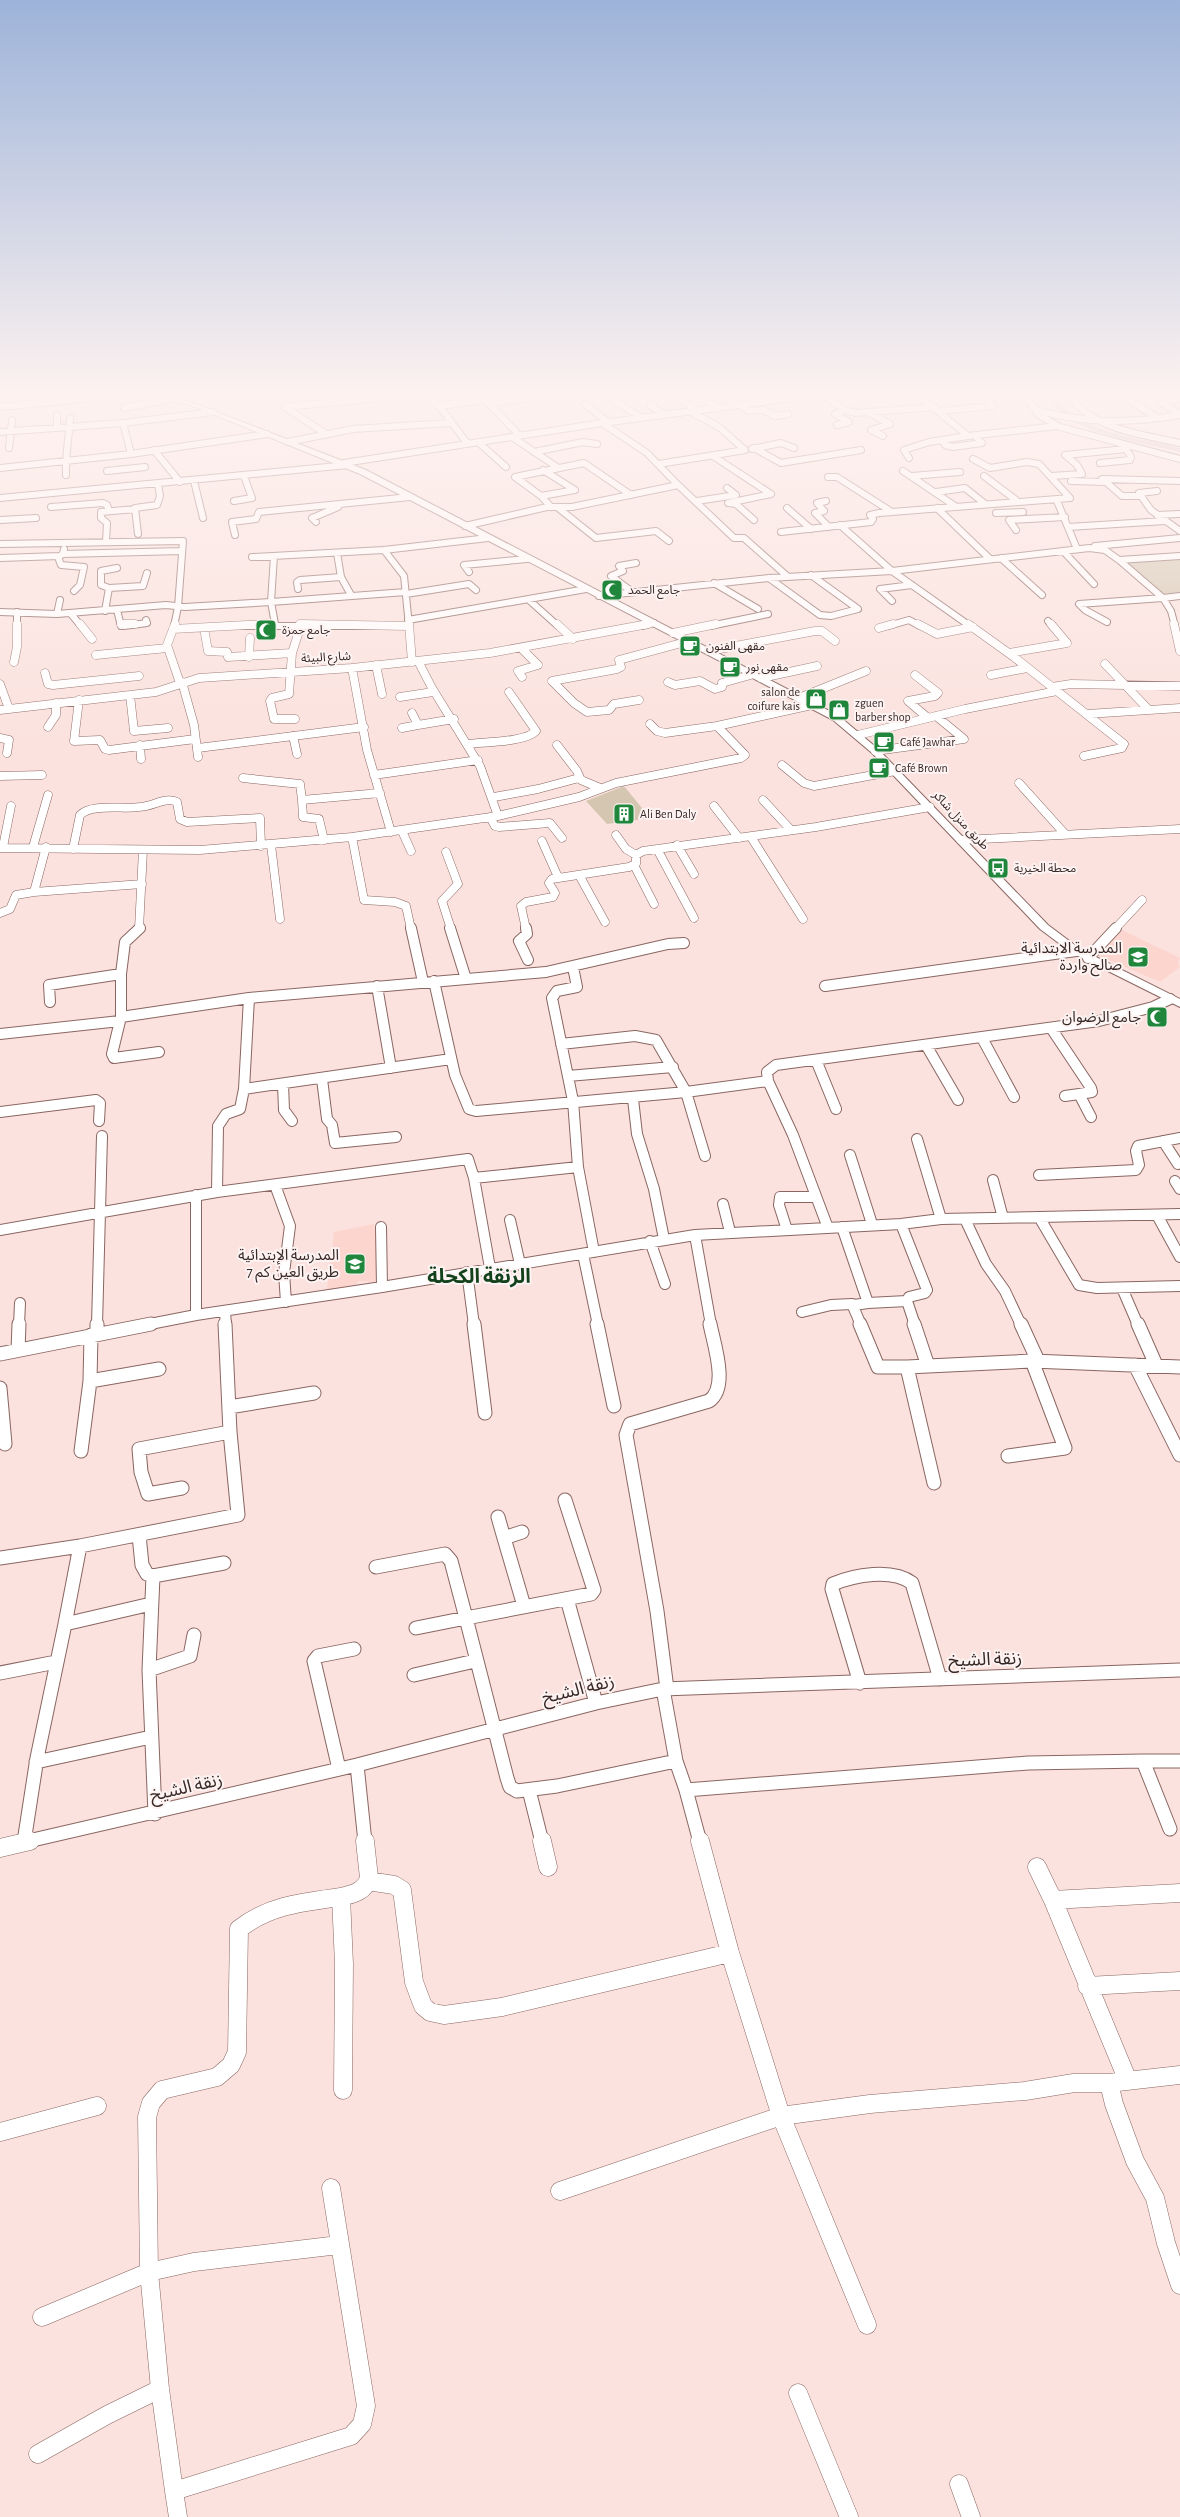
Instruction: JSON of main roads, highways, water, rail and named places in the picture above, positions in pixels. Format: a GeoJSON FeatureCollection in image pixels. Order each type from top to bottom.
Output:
{"type":"FeatureCollection","features":[{"type":"Feature","properties":{"kind":"main road","name":"طريق منزل شاكر"},"geometry":{"type":"LineString","coordinates":[[436,510],[836,718],[858,735],[895,771],[1032,915],[1076,951],[1175,1002]]}},
{"type":"Feature","properties":{"kind":"place","name":"جامع الحمد"},"geometry":{"type":"Point","coordinates":[612,590]}},
{"type":"Feature","properties":{"kind":"place","name":"جامع حمزة"},"geometry":{"type":"Point","coordinates":[266,630]}},
{"type":"Feature","properties":{"kind":"place","name":"مقهى الفنون"},"geometry":{"type":"Point","coordinates":[690,646]}},
{"type":"Feature","properties":{"kind":"place","name":"مقهى نور"},"geometry":{"type":"Point","coordinates":[730,667]}},
{"type":"Feature","properties":{"kind":"place","name":"salon de coifure kais"},"geometry":{"type":"Point","coordinates":[816,699]}},
{"type":"Feature","properties":{"kind":"place","name":"zguen barber shop"},"geometry":{"type":"Point","coordinates":[839,710]}},
{"type":"Feature","properties":{"kind":"place","name":"Café Jawhar"},"geometry":{"type":"Point","coordinates":[884,742]}},
{"type":"Feature","properties":{"kind":"place","name":"Café Brown"},"geometry":{"type":"Point","coordinates":[879,768]}},
{"type":"Feature","properties":{"kind":"place","name":"Ali Ben Daly"},"geometry":{"type":"Point","coordinates":[624,814]}},
{"type":"Feature","properties":{"kind":"place","name":"محطة الخيرية"},"geometry":{"type":"Point","coordinates":[998,868]}},
{"type":"Feature","properties":{"kind":"place","name":"المدرسة الابتدائية صالح واردة"},"geometry":{"type":"Point","coordinates":[1138,957]}},
{"type":"Feature","properties":{"kind":"place","name":"جامع الرضوان"},"geometry":{"type":"Point","coordinates":[1157,1017]}},
{"type":"Feature","properties":{"kind":"place","name":"المدرسة الإبتدائية طريق العين كم 7"},"geometry":{"type":"Point","coordinates":[355,1264]}},
{"type":"Feature","properties":{"kind":"district","name":"الزنقة الكحلة"},"geometry":{"type":"Point","coordinates":[479,1276]}}]}
